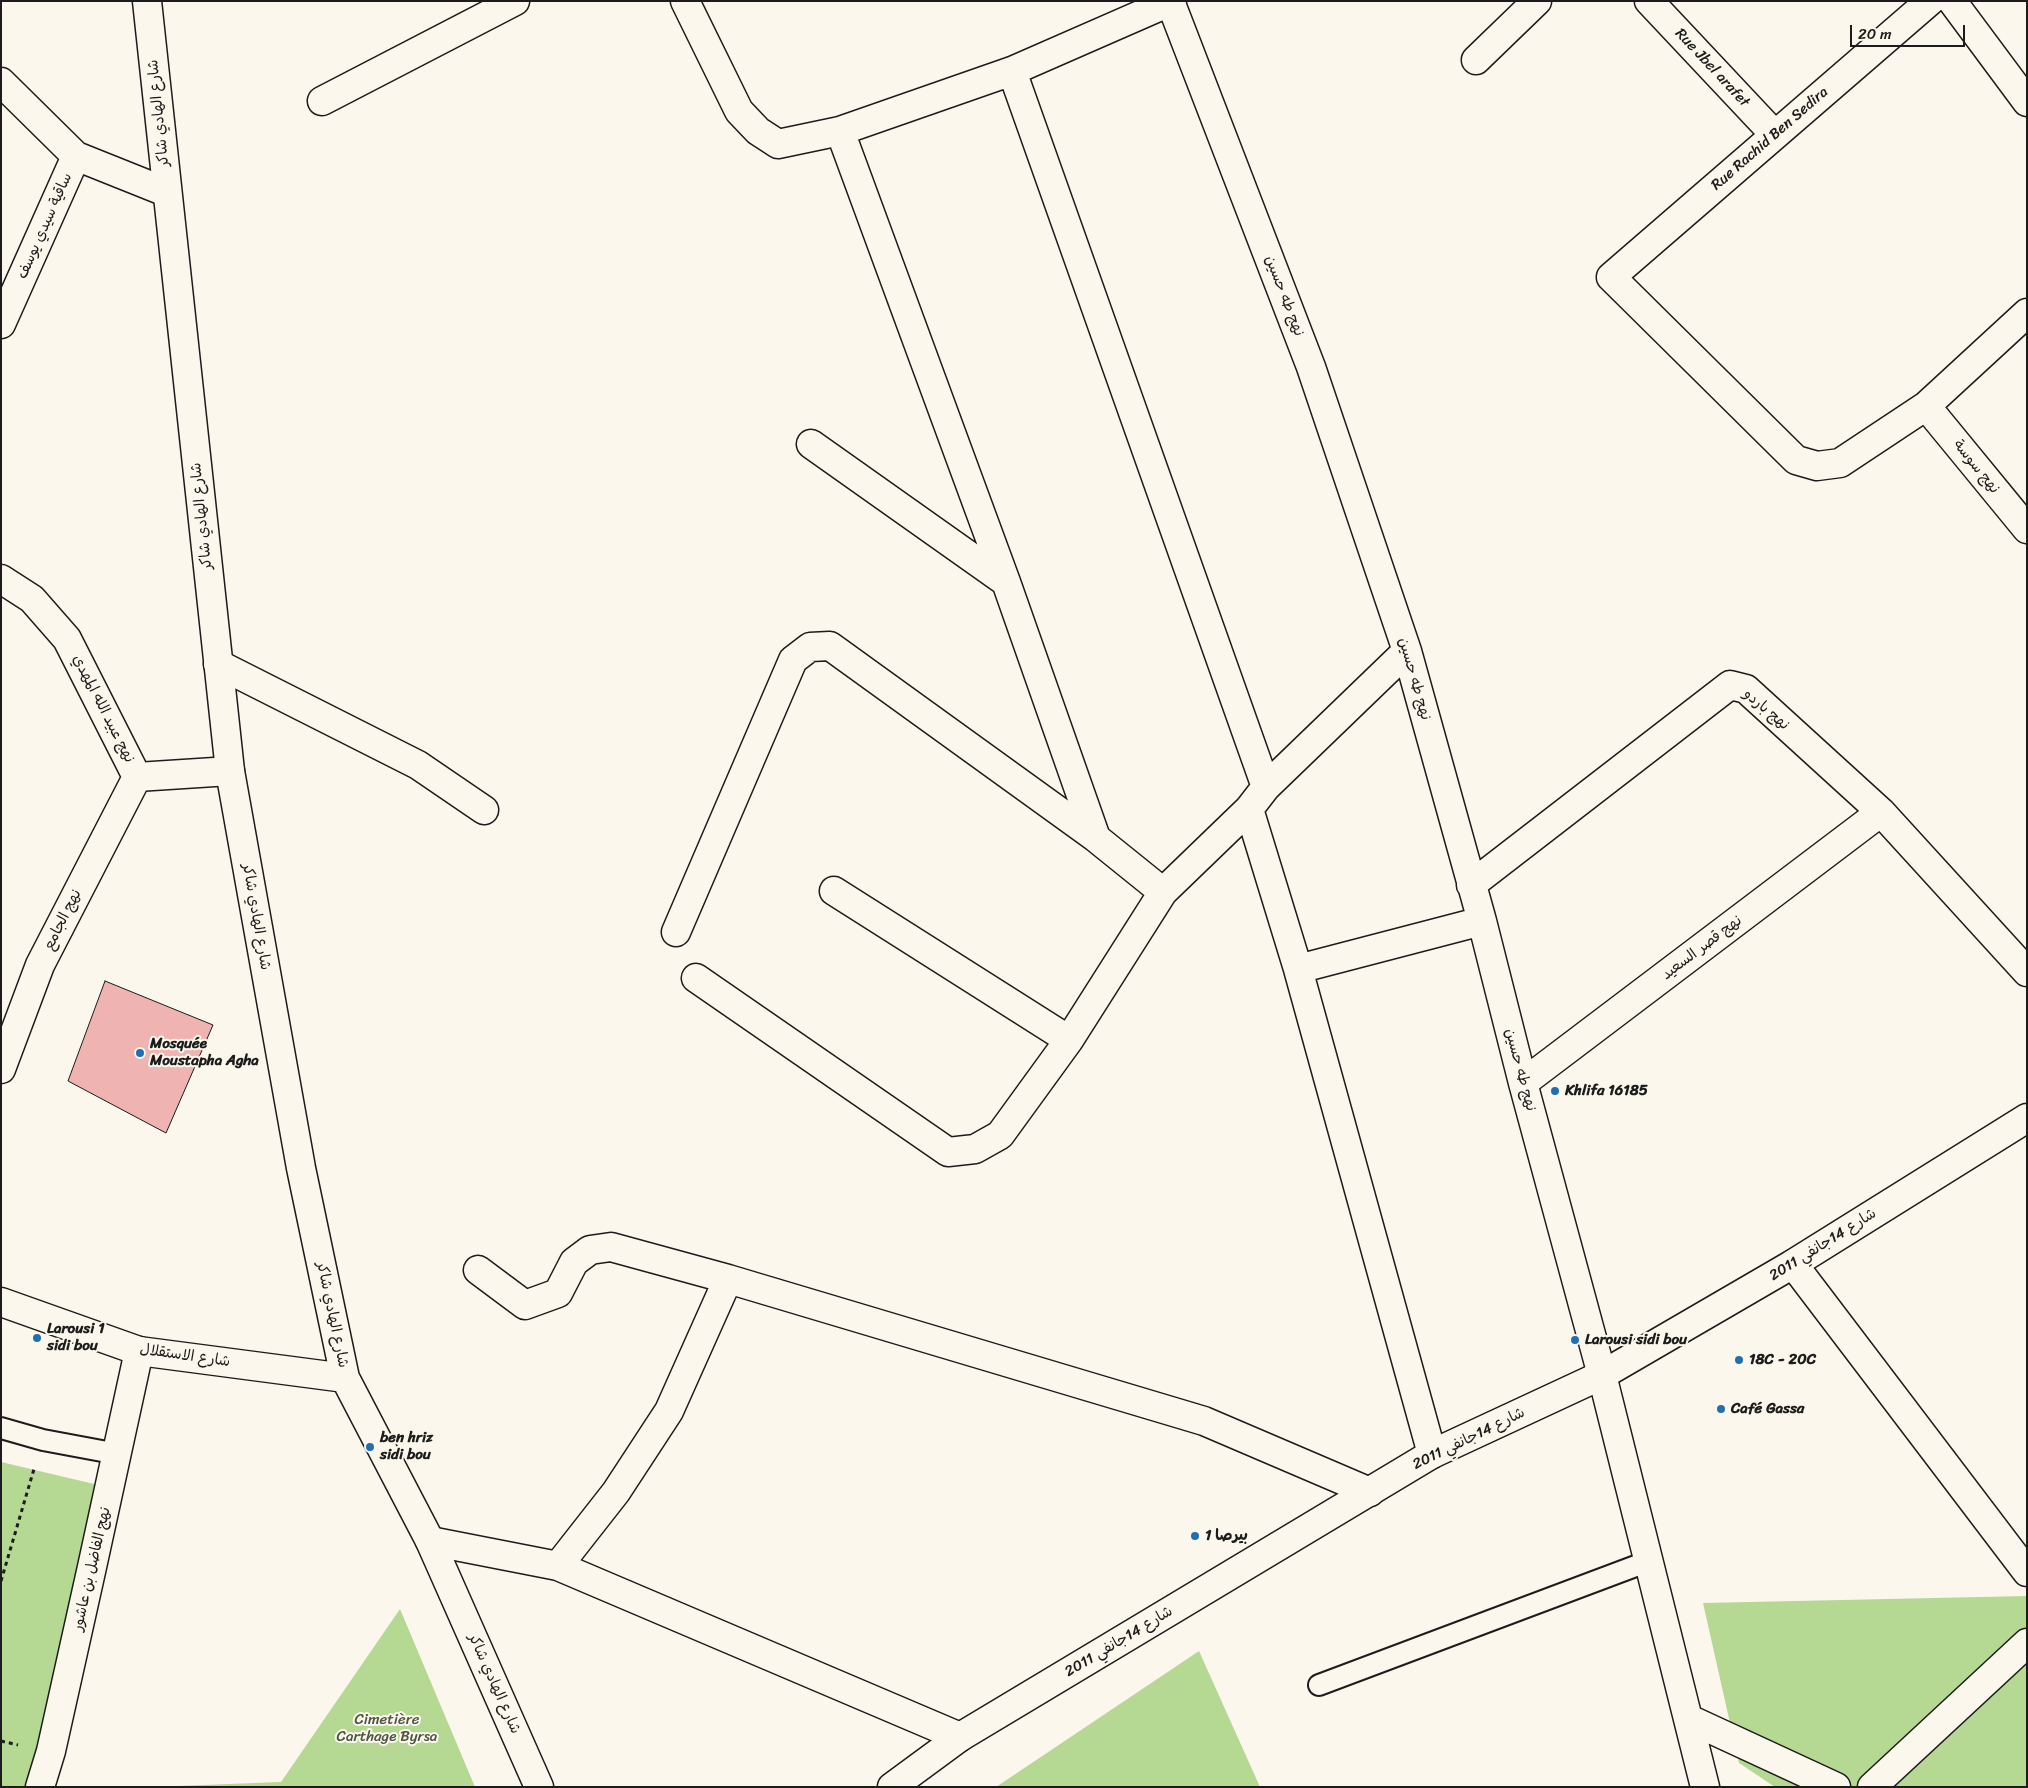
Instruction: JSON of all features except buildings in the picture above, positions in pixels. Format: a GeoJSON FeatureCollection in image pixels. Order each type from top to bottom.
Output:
{"type":"FeatureCollection","features":[{"type":"Feature","properties":{"kind":"street","name":"شارع الهادي شاكر"},"geometry":{"type":"LineString","coordinates":[[148,1],[166,192],[230,771],[301,1168],[345,1378],[430,1541],[539,1787]]}},
{"type":"Feature","properties":{"kind":"street"},"geometry":{"type":"LineString","coordinates":[[322,101],[515,1]]}},
{"type":"Feature","properties":{"kind":"street"},"geometry":{"type":"LineString","coordinates":[[685,1],[739,111],[758,131],[778,144],[840,131],[1012,71],[1171,2]]}},
{"type":"Feature","properties":{"kind":"street"},"geometry":{"type":"LineString","coordinates":[[1476,60],[1537,1]]}},
{"type":"Feature","properties":{"kind":"street","name":"Rue Jbel arafet"},"geometry":{"type":"LineString","coordinates":[[1649,1],[1775,136]]}},
{"type":"Feature","properties":{"kind":"street","name":"Rue Rachid Ben Sedira"},"geometry":{"type":"LineString","coordinates":[[1926,406],[1840,463],[1817,466],[1796,460],[1610,278],[1930,1]]}},
{"type":"Feature","properties":{"kind":"street"},"geometry":{"type":"LineString","coordinates":[[1952,1],[2027,102]]}},
{"type":"Feature","properties":{"kind":"street","name":"نهج طه حسين"},"geometry":{"type":"LineString","coordinates":[[1171,2],[1311,367],[1407,651],[1482,921],[1523,1084],[1602,1375],[1705,1787]]}},
{"type":"Feature","properties":{"kind":"street"},"geometry":{"type":"LineString","coordinates":[[1012,71],[1266,787]]}},
{"type":"Feature","properties":{"kind":"street"},"geometry":{"type":"LineString","coordinates":[[1,82],[76,156],[166,192]]}},
{"type":"Feature","properties":{"kind":"street"},"geometry":{"type":"LineString","coordinates":[[840,131],[1006,582],[1096,838]]}},
{"type":"Feature","properties":{"kind":"street","name":"ساقية سيدي يوسف"},"geometry":{"type":"LineString","coordinates":[[1,324],[76,156]]}},
{"type":"Feature","properties":{"kind":"street"},"geometry":{"type":"LineString","coordinates":[[1926,406],[2027,313]]}},
{"type":"Feature","properties":{"kind":"street","name":"نهج سوسة"},"geometry":{"type":"LineString","coordinates":[[1926,406],[2027,529]]}},
{"type":"Feature","properties":{"kind":"street"},"geometry":{"type":"LineString","coordinates":[[811,444],[1006,582]]}},
{"type":"Feature","properties":{"kind":"street","name":"نهج عبيد الله المهدي"},"geometry":{"type":"LineString","coordinates":[[1,579],[32,599],[67,639],[137,777],[230,771]]}},
{"type":"Feature","properties":{"kind":"street"},"geometry":{"type":"LineString","coordinates":[[676,932],[793,660],[810,647],[830,646],[1096,838],[1163,892]]}},
{"type":"Feature","properties":{"kind":"street"},"geometry":{"type":"LineString","coordinates":[[696,978],[948,1152],[975,1149],[1000,1135],[1069,1040],[1163,892],[1249,809],[1266,787],[1407,651]]}},
{"type":"Feature","properties":{"kind":"street"},"geometry":{"type":"LineString","coordinates":[[218,664],[418,765],[484,810]]}},
{"type":"Feature","properties":{"kind":"street","name":"نهج باردو"},"geometry":{"type":"LineString","coordinates":[[1471,885],[1730,685],[1746,689],[1881,812],[2027,972]]}},
{"type":"Feature","properties":{"kind":"street","name":"نهج الجامع"},"geometry":{"type":"LineString","coordinates":[[1,1069],[40,965],[137,777]]}},
{"type":"Feature","properties":{"kind":"street"},"geometry":{"type":"LineString","coordinates":[[1249,809],[1298,969],[1432,1454]]}},
{"type":"Feature","properties":{"kind":"street","name":"نهج قصر السعيد"},"geometry":{"type":"LineString","coordinates":[[1523,1084],[1881,812]]}},
{"type":"Feature","properties":{"kind":"street"},"geometry":{"type":"LineString","coordinates":[[834,891],[1069,1040]]}},
{"type":"Feature","properties":{"kind":"street"},"geometry":{"type":"LineString","coordinates":[[1298,969],[1482,921]]}},
{"type":"Feature","properties":{"kind":"street","name":"شارع 14جانفي 2011"},"geometry":{"type":"LineString","coordinates":[[892,1787],[960,1737],[1432,1454],[1602,1375],[1793,1264],[2027,1118]]}},
{"type":"Feature","properties":{"kind":"street"},"geometry":{"type":"LineString","coordinates":[[478,1270],[525,1305],[558,1293],[574,1262],[590,1250],[611,1247],[728,1279],[1204,1421],[1370,1492]]}},
{"type":"Feature","properties":{"kind":"street"},"geometry":{"type":"LineString","coordinates":[[1793,1264],[2027,1572]]}},
{"type":"Feature","properties":{"kind":"street"},"geometry":{"type":"LineString","coordinates":[[558,1566],[616,1492],[669,1411],[728,1279]]}},
{"type":"Feature","properties":{"kind":"street","name":"شارع الاستقلال"},"geometry":{"type":"LineString","coordinates":[[1,1302],[139,1351],[345,1378]]}},
{"type":"Feature","properties":{"kind":"street","name":"نهج الفاضل بن عاشور"},"geometry":{"type":"LineString","coordinates":[[40,1787],[51,1752],[118,1454],[139,1351]]}},
{"type":"Feature","properties":{"kind":"street"},"geometry":{"type":"LineString","coordinates":[[430,1541],[558,1566],[960,1737]]}},
{"type":"Feature","properties":{"kind":"street"},"geometry":{"type":"LineString","coordinates":[[1872,1787],[2027,1643]]}},
{"type":"Feature","properties":{"kind":"street"},"geometry":{"type":"LineString","coordinates":[[1689,1719],[1836,1787]]}},
{"type":"Feature","properties":{"kind":"lane"},"geometry":{"type":"LineString","coordinates":[[1,1428],[43,1440],[118,1454]]}},
{"type":"Feature","properties":{"kind":"lane"},"geometry":{"type":"LineString","coordinates":[[1319,1686],[1649,1561]]}},
{"type":"Feature","properties":{"kind":"path"},"geometry":{"type":"LineString","coordinates":[[1,1581],[43,1440]]}},
{"type":"Feature","properties":{"kind":"green space"},"geometry":{"type":"Polygon","coordinates":[[[1,1462],[111,1488],[31,1787],[1,1787],[1,1462]]]}},
{"type":"Feature","properties":{"kind":"green space"},"geometry":{"type":"Polygon","coordinates":[[[2027,1596],[2027,1787],[1775,1787],[1739,1763],[1703,1603],[2027,1596]]]}},
{"type":"Feature","properties":{"kind":"green space","name":"Cimetière Carthage Byrsa"},"geometry":{"type":"Polygon","coordinates":[[[400,1609],[475,1787],[151,1787],[281,1782],[400,1609]]]}},
{"type":"Feature","properties":{"kind":"green space"},"geometry":{"type":"Polygon","coordinates":[[[1199,1651],[1260,1787],[996,1787],[1199,1651]]]}},
{"type":"Feature","properties":{"kind":"place","name":"Mosquée Moustapha Agha"},"geometry":{"type":"Point","coordinates":[140,1053]}},
{"type":"Feature","properties":{"kind":"place","name":"Khlifa 16185"},"geometry":{"type":"Point","coordinates":[1555,1091]}},
{"type":"Feature","properties":{"kind":"place","name":"Larousi 1 sidi bou"},"geometry":{"type":"Point","coordinates":[37,1338]}},
{"type":"Feature","properties":{"kind":"place","name":"Larousi sidi bou"},"geometry":{"type":"Point","coordinates":[1575,1340]}},
{"type":"Feature","properties":{"kind":"place","name":"18C - 20C"},"geometry":{"type":"Point","coordinates":[1739,1360]}},
{"type":"Feature","properties":{"kind":"place","name":"Café Gassa"},"geometry":{"type":"Point","coordinates":[1721,1409]}},
{"type":"Feature","properties":{"kind":"place","name":"ben hriz sidi bou"},"geometry":{"type":"Point","coordinates":[370,1447]}},
{"type":"Feature","properties":{"kind":"place","name":"بيرصا 1"},"geometry":{"type":"Point","coordinates":[1195,1536]}}]}
